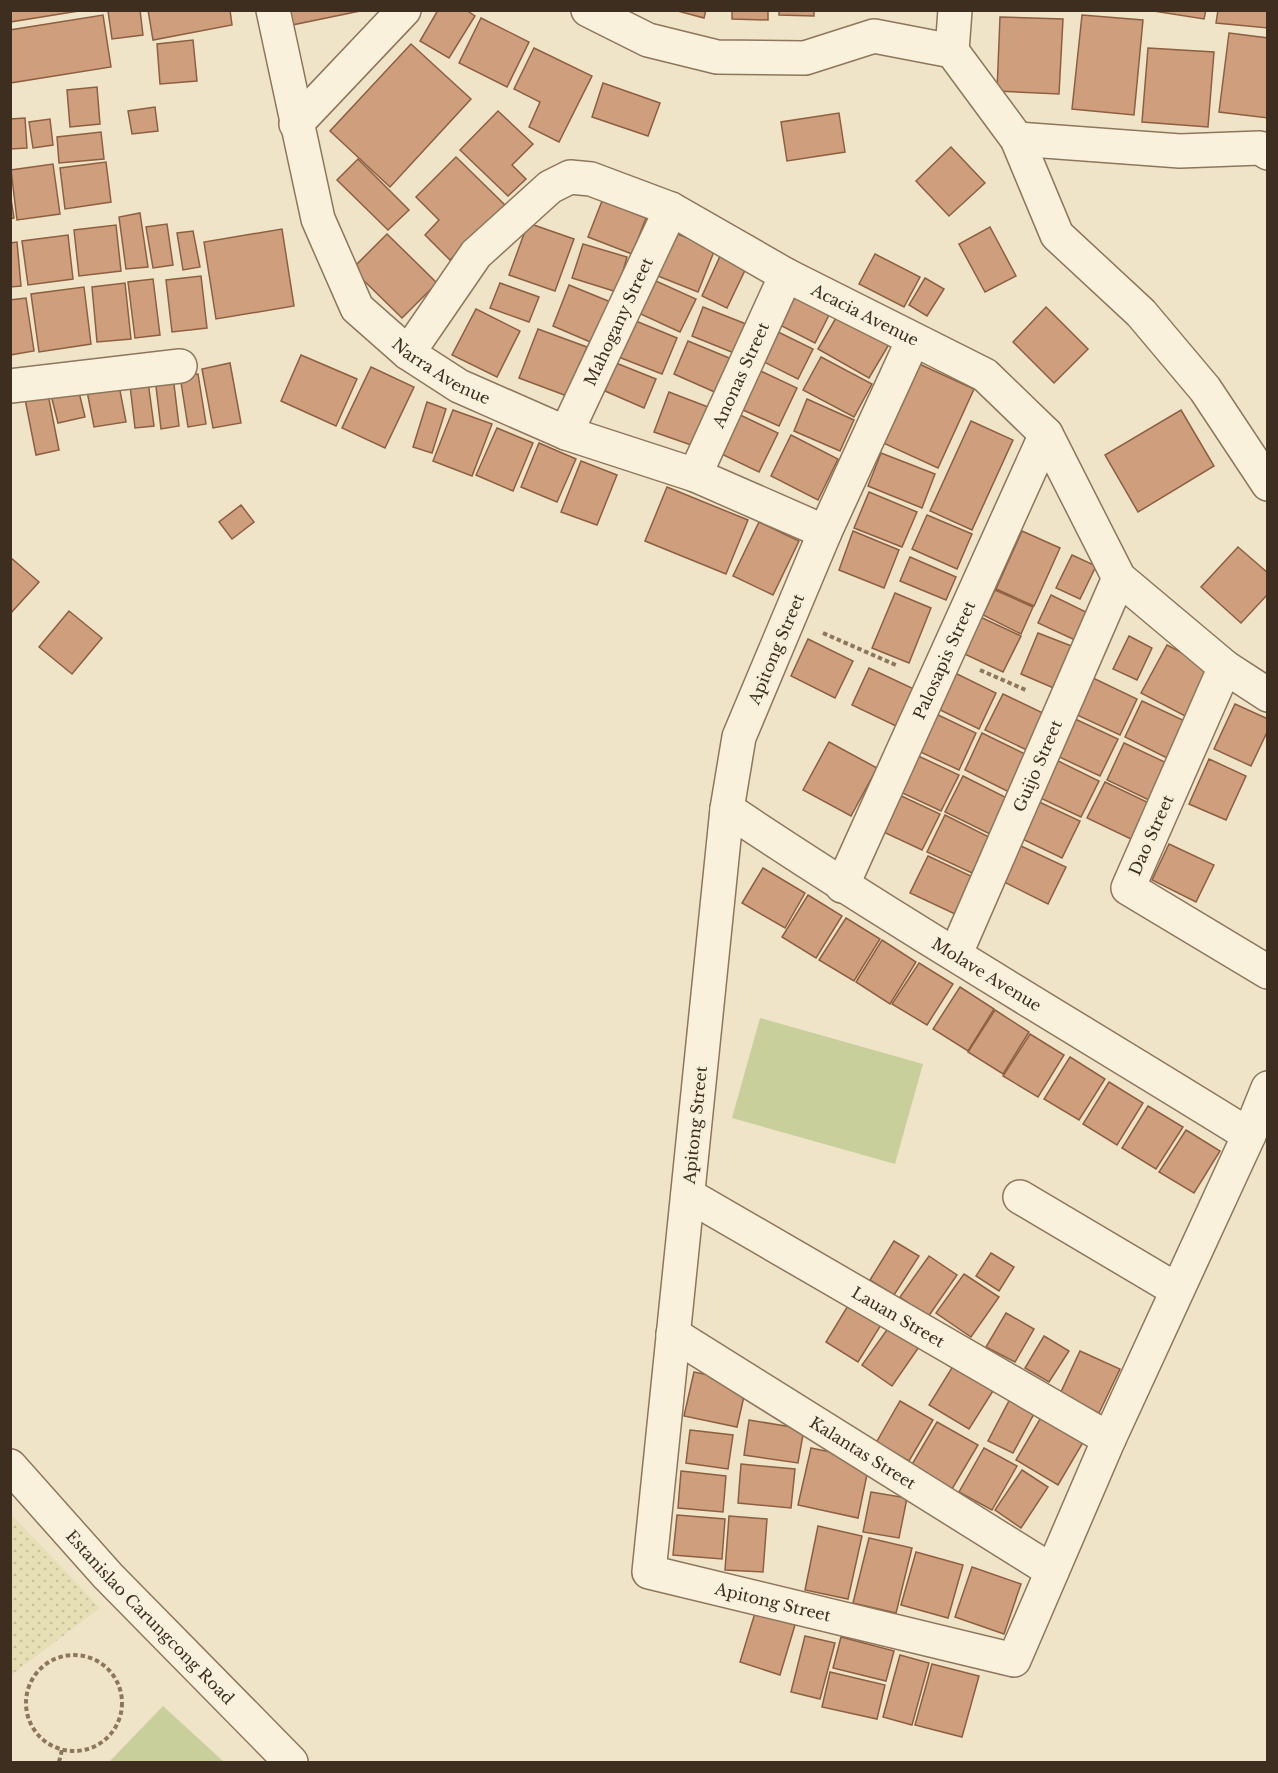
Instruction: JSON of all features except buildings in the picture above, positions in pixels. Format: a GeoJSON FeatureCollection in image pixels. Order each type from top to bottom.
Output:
{"type":"FeatureCollection","features":[{"type":"Feature","properties":{"kind":"street","name":"Narra Avenue"},"geometry":{"type":"LineString","coordinates":[[273,10],[318,219],[357,308],[408,353],[459,386],[566,434],[695,474],[825,532]]}},
{"type":"Feature","properties":{"kind":"street"},"geometry":{"type":"LineString","coordinates":[[296,124],[404,10]]}},
{"type":"Feature","properties":{"kind":"street"},"geometry":{"type":"LineString","coordinates":[[588,10],[648,40],[717,57],[804,58],[874,36],[952,51]]}},
{"type":"Feature","properties":{"kind":"street"},"geometry":{"type":"LineString","coordinates":[[955,10],[952,51],[1017,139],[1057,235],[1141,313],[1169,346],[1204,388],[1268,484]]}},
{"type":"Feature","properties":{"kind":"street"},"geometry":{"type":"LineString","coordinates":[[1017,139],[1180,151],[1260,148],[1268,153]]}},
{"type":"Feature","properties":{"kind":"street","name":"Acacia Avenue"},"geometry":{"type":"LineString","coordinates":[[408,353],[476,254],[550,187],[570,177],[591,179],[671,209],[786,275],[985,375],[1046,434],[1119,578],[1225,667],[1268,695]]}},
{"type":"Feature","properties":{"kind":"street","name":"Mahogany Street"},"geometry":{"type":"LineString","coordinates":[[566,434],[671,209]]}},
{"type":"Feature","properties":{"kind":"street","name":"Anonas Street"},"geometry":{"type":"LineString","coordinates":[[695,474],[786,275]]}},
{"type":"Feature","properties":{"kind":"street","name":"Apitong Street"},"geometry":{"type":"LineString","coordinates":[[913,340],[825,532],[739,737],[727,809],[650,1572],[1014,1660],[1052,1571]]}},
{"type":"Feature","properties":{"kind":"street"},"geometry":{"type":"LineString","coordinates":[[10,387],[180,366]]}},
{"type":"Feature","properties":{"kind":"street","name":"Palosapis Street"},"geometry":{"type":"LineString","coordinates":[[842,886],[1046,434]]}},
{"type":"Feature","properties":{"kind":"street","name":"Guijo Street"},"geometry":{"type":"LineString","coordinates":[[956,953],[1119,578]]}},
{"type":"Feature","properties":{"kind":"street","name":"Dao Street"},"geometry":{"type":"LineString","coordinates":[[1225,667],[1128,888],[1268,972]]}},
{"type":"Feature","properties":{"kind":"street","name":"Molave Avenue"},"geometry":{"type":"LineString","coordinates":[[727,809],[842,886],[956,953],[1249,1135]]}},
{"type":"Feature","properties":{"kind":"street"},"geometry":{"type":"LineString","coordinates":[[1052,1571],[1108,1439],[1249,1135],[1268,1088]]}},
{"type":"Feature","properties":{"kind":"street","name":"Lauan Street"},"geometry":{"type":"LineString","coordinates":[[688,1195],[1108,1439]]}},
{"type":"Feature","properties":{"kind":"street"},"geometry":{"type":"LineString","coordinates":[[1020,1197],[1177,1290]]}},
{"type":"Feature","properties":{"kind":"street","name":"Kalantas Street"},"geometry":{"type":"LineString","coordinates":[[673,1334],[1052,1571]]}},
{"type":"Feature","properties":{"kind":"street","name":"Estanislao Carungcong Road"},"geometry":{"type":"LineString","coordinates":[[10,1466],[108,1576],[291,1762]]}},
{"type":"Feature","properties":{"kind":"path"},"geometry":{"type":"LineString","coordinates":[[789,618],[1063,707]]}},
{"type":"Feature","properties":{"kind":"path"},"geometry":{"type":"LineString","coordinates":[[74,1655],[92,1659],[107,1668],[117,1681],[122,1696],[121,1712],[116,1727],[92,1748],[78,1751],[62,1750],[48,1744],[37,1734],[28,1719],[26,1701],[30,1683],[41,1668],[56,1659],[74,1655]]}},
{"type":"Feature","properties":{"kind":"path"},"geometry":{"type":"LineString","coordinates":[[58,1762],[62,1750]]}},
{"type":"Feature","properties":{"kind":"shaded area"},"geometry":{"type":"Polygon","coordinates":[[[11,1514],[100,1608],[11,1675],[11,1514]]]}},
{"type":"Feature","properties":{"kind":"green space"},"geometry":{"type":"Polygon","coordinates":[[[760,1018],[923,1064],[895,1164],[732,1118],[760,1018]]]}},
{"type":"Feature","properties":{"kind":"green space"},"geometry":{"type":"Polygon","coordinates":[[[163,1706],[224,1762],[109,1762],[163,1706]]]}}]}
